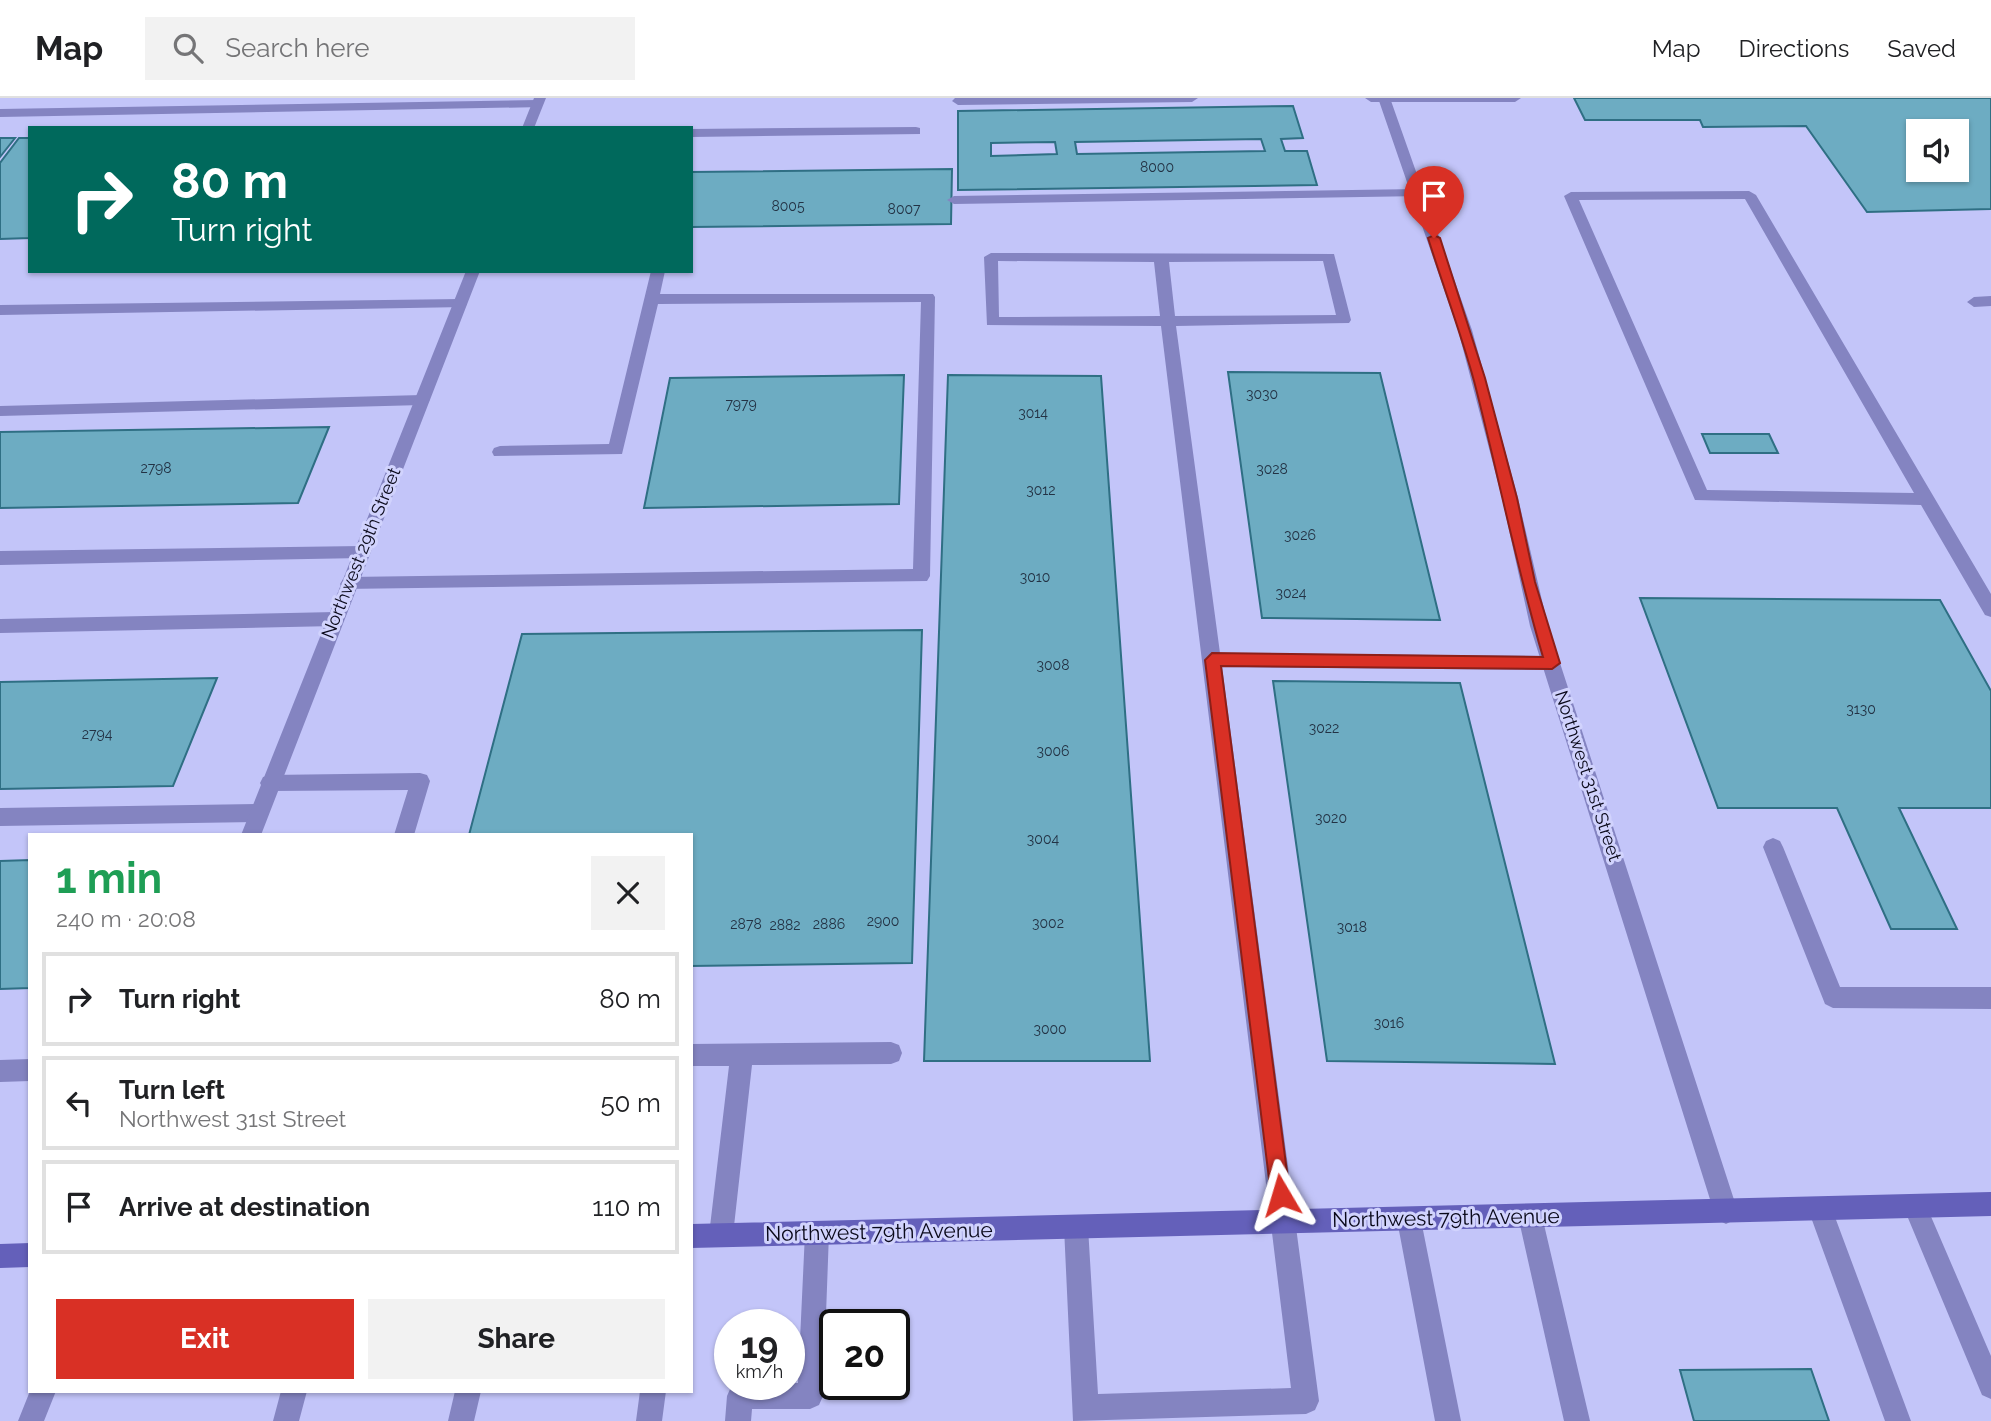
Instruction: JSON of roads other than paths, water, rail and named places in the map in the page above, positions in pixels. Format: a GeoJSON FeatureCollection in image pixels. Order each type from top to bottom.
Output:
{"type":"FeatureCollection","features":[{"type":"Feature","properties":{"kind":"main road","name":"Northwest 79th Avenue"},"geometry":{"type":"LineString","coordinates":[[693,1236],[1991,1204]]}},
{"type":"Feature","properties":{"kind":"main road"},"geometry":{"type":"LineString","coordinates":[[0,1256],[28,1255]]}},
{"type":"Feature","properties":{"kind":"street"},"geometry":{"type":"LineString","coordinates":[[958,101],[1192,98]]}},
{"type":"Feature","properties":{"kind":"street"},"geometry":{"type":"LineString","coordinates":[[1371,98],[1515,98]]}},
{"type":"Feature","properties":{"kind":"street","name":"Northwest 31st Street"},"geometry":{"type":"LineString","coordinates":[[1384,98],[1476,366],[1510,498],[1533,604],[1726,1212]]}},
{"type":"Feature","properties":{"kind":"street"},"geometry":{"type":"LineString","coordinates":[[0,113],[539,101],[529,126]]}},
{"type":"Feature","properties":{"kind":"street"},"geometry":{"type":"LineString","coordinates":[[693,133],[916,131]]}},
{"type":"Feature","properties":{"kind":"street"},"geometry":{"type":"LineString","coordinates":[[954,200],[1418,193]]}},
{"type":"Feature","properties":{"kind":"street"},"geometry":{"type":"LineString","coordinates":[[991,257],[1329,257],[1344,320],[1168,320],[992,322],[991,257]]}},
{"type":"Feature","properties":{"kind":"street"},"geometry":{"type":"LineString","coordinates":[[1076,1227],[1086,1414],[1307,1401],[1161,258]]}},
{"type":"Feature","properties":{"kind":"street","name":"Northwest 29th Street"},"geometry":{"type":"LineString","coordinates":[[252,833],[472,273]]}},
{"type":"Feature","properties":{"kind":"street"},"geometry":{"type":"LineString","coordinates":[[500,452],[616,450],[658,273]]}},
{"type":"Feature","properties":{"kind":"street"},"geometry":{"type":"LineString","coordinates":[[349,584],[921,576],[928,298],[652,299]]}},
{"type":"Feature","properties":{"kind":"street"},"geometry":{"type":"LineString","coordinates":[[1974,302],[1991,301]]}},
{"type":"Feature","properties":{"kind":"street"},"geometry":{"type":"LineString","coordinates":[[0,310],[460,304]]}},
{"type":"Feature","properties":{"kind":"street"},"geometry":{"type":"LineString","coordinates":[[0,411],[422,400]]}},
{"type":"Feature","properties":{"kind":"street"},"geometry":{"type":"LineString","coordinates":[[1927,499],[1991,610]]}},
{"type":"Feature","properties":{"kind":"street"},"geometry":{"type":"LineString","coordinates":[[0,558],[362,552]]}},
{"type":"Feature","properties":{"kind":"street"},"geometry":{"type":"LineString","coordinates":[[0,626],[335,619]]}},
{"type":"Feature","properties":{"kind":"street"},"geometry":{"type":"LineString","coordinates":[[1212,660],[1552,663]]}},
{"type":"Feature","properties":{"kind":"street"},"geometry":{"type":"LineString","coordinates":[[271,783],[420,781],[405,833]]}},
{"type":"Feature","properties":{"kind":"street"},"geometry":{"type":"LineString","coordinates":[[0,817],[259,813]]}},
{"type":"Feature","properties":{"kind":"street"},"geometry":{"type":"LineString","coordinates":[[1773,847],[1833,997],[1991,998]]}},
{"type":"Feature","properties":{"kind":"street"},"geometry":{"type":"LineString","coordinates":[[693,1055],[891,1053]]}},
{"type":"Feature","properties":{"kind":"street"},"geometry":{"type":"LineString","coordinates":[[721,1235],[743,1055]]}},
{"type":"Feature","properties":{"kind":"street"},"geometry":{"type":"LineString","coordinates":[[0,1071],[28,1070]]}},
{"type":"Feature","properties":{"kind":"street"},"geometry":{"type":"LineString","coordinates":[[1915,1206],[1991,1386]]}},
{"type":"Feature","properties":{"kind":"street"},"geometry":{"type":"LineString","coordinates":[[1820,1209],[1898,1421]]}},
{"type":"Feature","properties":{"kind":"street"},"geometry":{"type":"LineString","coordinates":[[1530,1216],[1577,1421]]}},
{"type":"Feature","properties":{"kind":"street"},"geometry":{"type":"LineString","coordinates":[[1409,1220],[1448,1421]]}},
{"type":"Feature","properties":{"kind":"street"},"geometry":{"type":"LineString","coordinates":[[738,1421],[740,1396],[810,1396],[817,1233]]}},
{"type":"Feature","properties":{"kind":"street"},"geometry":{"type":"LineString","coordinates":[[31,1421],[42,1393]]}},
{"type":"Feature","properties":{"kind":"street"},"geometry":{"type":"LineString","coordinates":[[286,1421],[293,1393]]}},
{"type":"Feature","properties":{"kind":"street"},"geometry":{"type":"LineString","coordinates":[[461,1421],[468,1393]]}},
{"type":"Feature","properties":{"kind":"street"},"geometry":{"type":"LineString","coordinates":[[649,1421],[653,1393]]}},
{"type":"Feature","properties":{"kind":"lane"},"geometry":{"type":"LineString","coordinates":[[1571,195],[1749,195],[1927,499],[1701,496],[1571,195]]}}]}
